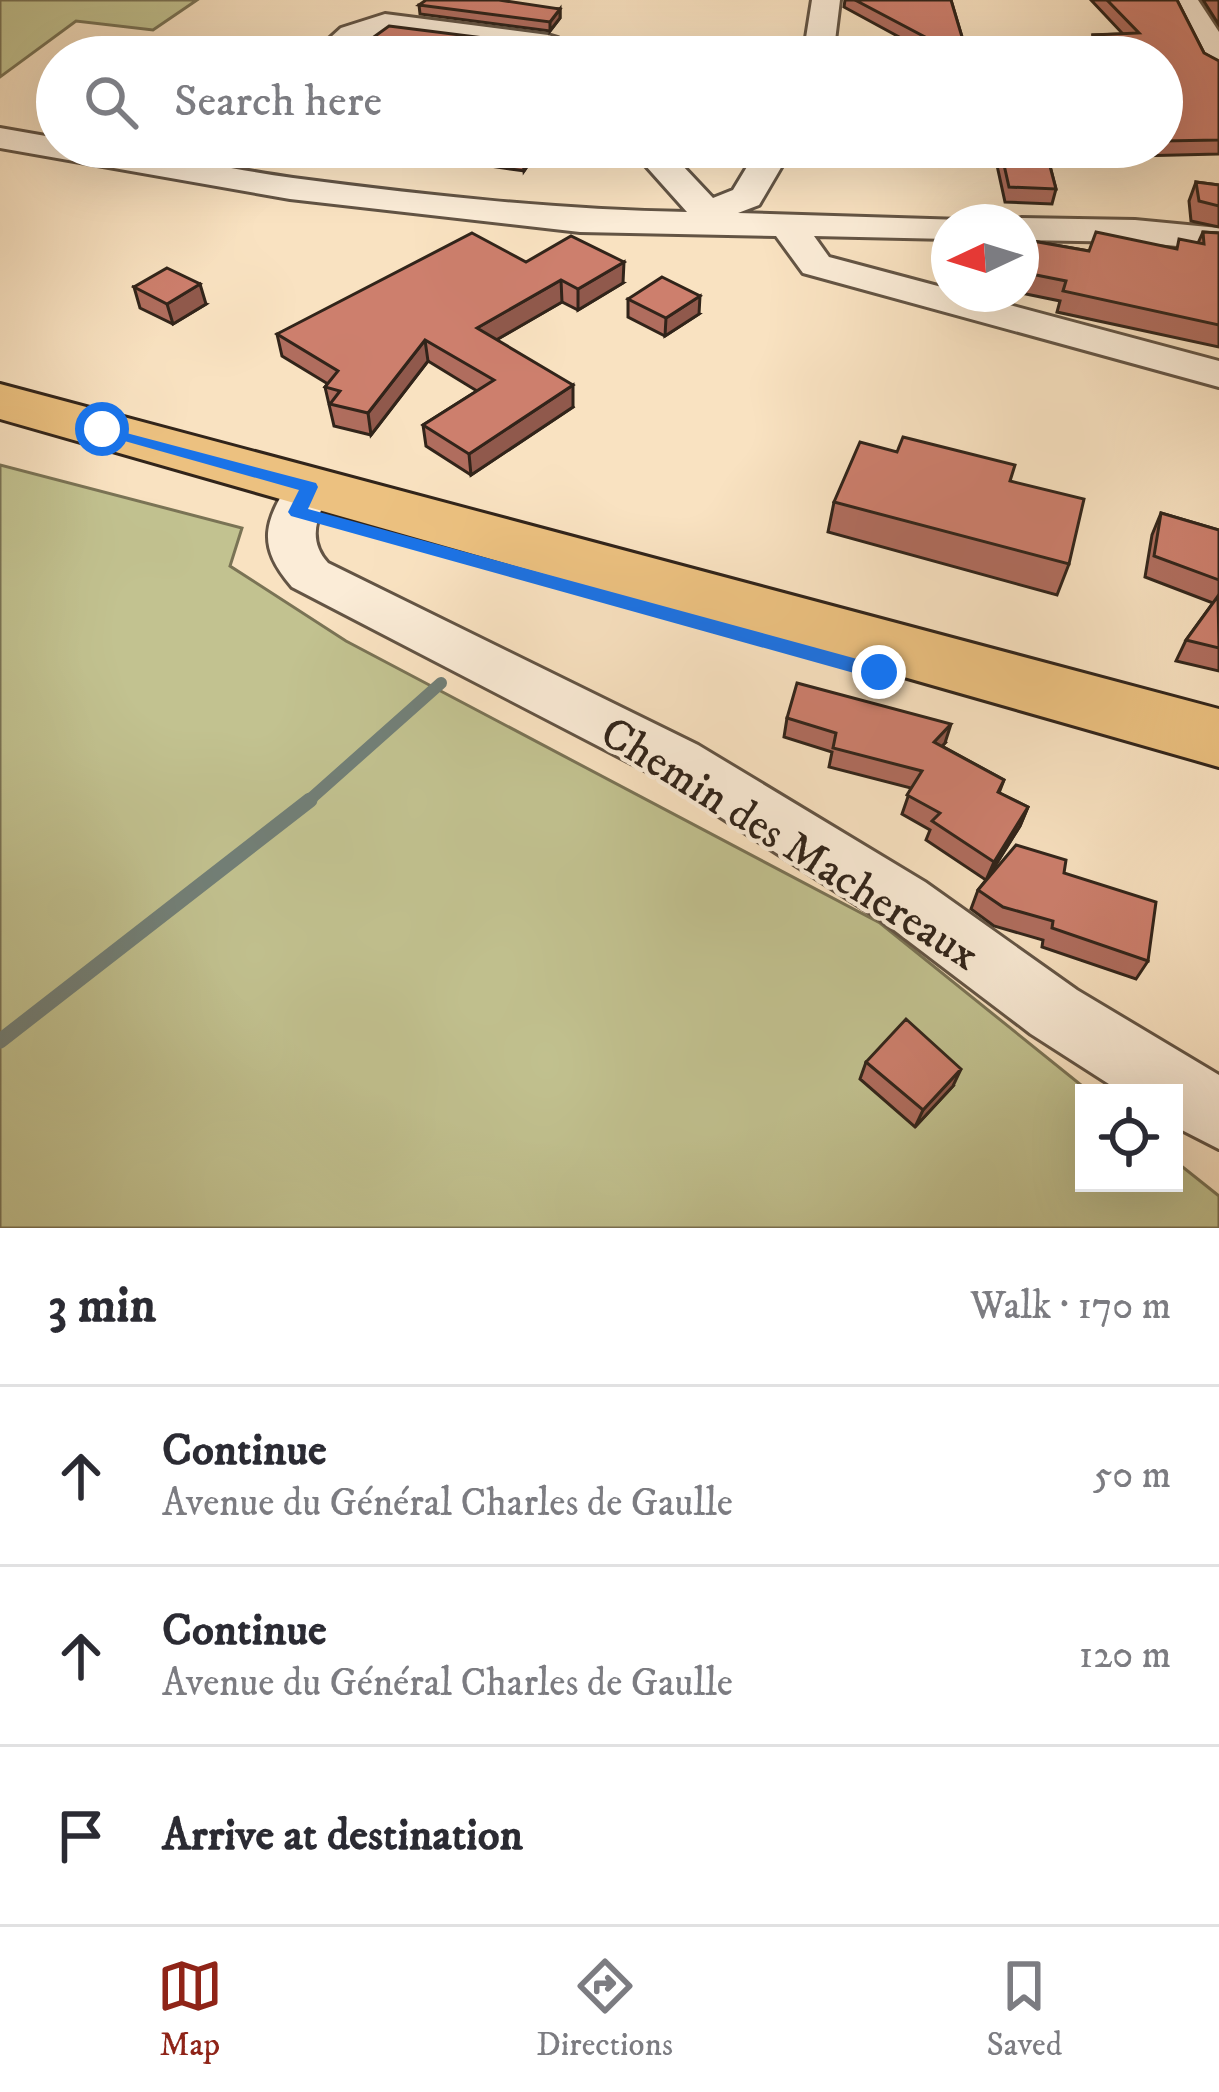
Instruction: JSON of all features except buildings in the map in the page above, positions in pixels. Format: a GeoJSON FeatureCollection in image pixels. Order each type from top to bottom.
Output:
{"type":"FeatureCollection","features":[{"type":"Feature","properties":{"kind":"main road"},"geometry":{"type":"LineString","coordinates":[[0,400],[303,499],[1219,768]]}},
{"type":"Feature","properties":{"kind":"main road"},"geometry":{"type":"LineString","coordinates":[[0,432],[303,499],[1219,738]]}},
{"type":"Feature","properties":{"kind":"street"},"geometry":{"type":"LineString","coordinates":[[821,36],[826,0]]}},
{"type":"Feature","properties":{"kind":"street"},"geometry":{"type":"LineString","coordinates":[[1184,0],[1213,46],[1219,65]]}},
{"type":"Feature","properties":{"kind":"street"},"geometry":{"type":"LineString","coordinates":[[349,36],[385,23],[486,36]]}},
{"type":"Feature","properties":{"kind":"street"},"geometry":{"type":"LineString","coordinates":[[0,138],[36,144]]}},
{"type":"Feature","properties":{"kind":"street"},"geometry":{"type":"LineString","coordinates":[[187,168],[393,201],[580,221],[709,219],[788,226],[931,228]]}},
{"type":"Feature","properties":{"kind":"street"},"geometry":{"type":"LineString","coordinates":[[661,168],[709,219]]}},
{"type":"Feature","properties":{"kind":"street"},"geometry":{"type":"LineString","coordinates":[[709,219],[746,197],[763,168]]}},
{"type":"Feature","properties":{"kind":"street"},"geometry":{"type":"LineString","coordinates":[[788,226],[816,265],[1219,374]]}},
{"type":"Feature","properties":{"kind":"street"},"geometry":{"type":"LineString","coordinates":[[1039,229],[1219,239]]}},
{"type":"Feature","properties":{"kind":"street","name":"Chemin des Machereaux"},"geometry":{"type":"LineString","coordinates":[[303,499],[288,540],[291,557],[310,575],[678,760],[903,901],[1054,1012],[1219,1114]]}},
{"type":"Feature","properties":{"kind":"green space"},"geometry":{"type":"Polygon","coordinates":[[[0,0],[197,0],[153,30],[76,21],[56,36],[36,36],[36,50],[0,77],[0,0]]]}},
{"type":"Feature","properties":{"kind":"green space"},"geometry":{"type":"Polygon","coordinates":[[[0,465],[242,528],[230,566],[346,641],[880,923],[1080,1084],[1075,1084],[1075,1192],[1183,1192],[1183,1167],[1219,1196],[1219,1228],[0,1228],[0,465]]]}},
{"type":"Feature","properties":{"kind":"waterway"},"geometry":{"type":"LineString","coordinates":[[306,803],[441,683]]}},
{"type":"Feature","properties":{"kind":"waterway"},"geometry":{"type":"LineString","coordinates":[[0,1041],[310,800]]}},
{"type":"Feature","properties":{"kind":"route"},"geometry":{"type":"LineString","coordinates":[[102,429],[309,487],[297,512],[879,672]]}}]}
